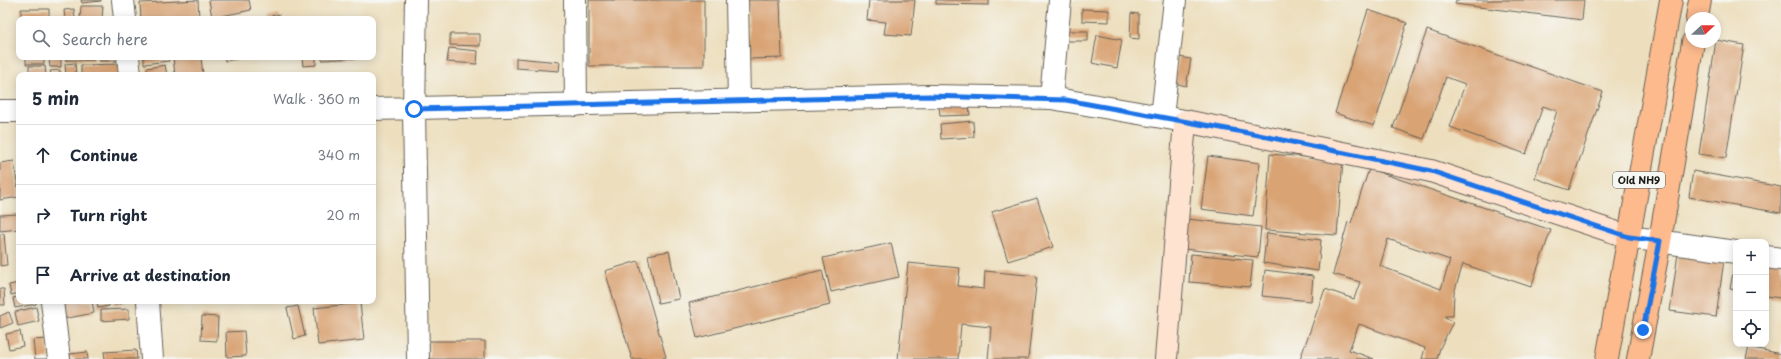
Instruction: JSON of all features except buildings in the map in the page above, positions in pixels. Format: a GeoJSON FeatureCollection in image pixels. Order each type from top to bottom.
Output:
{"type":"FeatureCollection","features":[{"type":"Feature","properties":{"kind":"main road","name":"Old NH9"},"geometry":{"type":"LineString","coordinates":[[1607,359],[1671,0]]}},
{"type":"Feature","properties":{"kind":"main road"},"geometry":{"type":"LineString","coordinates":[[1698,12],[1700,0]]}},
{"type":"Feature","properties":{"kind":"main road","name":"Old NH9"},"geometry":{"type":"LineString","coordinates":[[1638,359],[1660,241],[1692,48]]}},
{"type":"Feature","properties":{"kind":"main road"},"geometry":{"type":"LineString","coordinates":[[1166,359],[1185,121],[1431,171],[1629,237]]}},
{"type":"Feature","properties":{"kind":"street"},"geometry":{"type":"LineString","coordinates":[[123,0],[125,16]]}},
{"type":"Feature","properties":{"kind":"street"},"geometry":{"type":"LineString","coordinates":[[416,0],[414,109],[418,359]]}},
{"type":"Feature","properties":{"kind":"street"},"geometry":{"type":"LineString","coordinates":[[575,0],[576,105]]}},
{"type":"Feature","properties":{"kind":"street"},"geometry":{"type":"LineString","coordinates":[[737,0],[739,101]]}},
{"type":"Feature","properties":{"kind":"street"},"geometry":{"type":"LineString","coordinates":[[1051,98],[1060,0]]}},
{"type":"Feature","properties":{"kind":"street"},"geometry":{"type":"LineString","coordinates":[[1162,117],[1175,0]]}},
{"type":"Feature","properties":{"kind":"street"},"geometry":{"type":"LineString","coordinates":[[128,60],[130,72]]}},
{"type":"Feature","properties":{"kind":"street"},"geometry":{"type":"LineString","coordinates":[[376,109],[929,96],[1051,98],[1185,121]]}},
{"type":"Feature","properties":{"kind":"street"},"geometry":{"type":"LineString","coordinates":[[0,111],[16,111]]}},
{"type":"Feature","properties":{"kind":"street"},"geometry":{"type":"LineString","coordinates":[[1629,237],[1733,252]]}},
{"type":"Feature","properties":{"kind":"street"},"geometry":{"type":"LineString","coordinates":[[1769,257],[1781,259]]}},
{"type":"Feature","properties":{"kind":"street"},"geometry":{"type":"LineString","coordinates":[[52,304],[59,359]]}},
{"type":"Feature","properties":{"kind":"street"},"geometry":{"type":"LineString","coordinates":[[148,304],[152,359]]}},
{"type":"Feature","properties":{"kind":"route"},"geometry":{"type":"LineString","coordinates":[[414,109],[929,96],[1051,98],[1185,121],[1431,171],[1629,237],[1660,241],[1643,330]]}}]}
